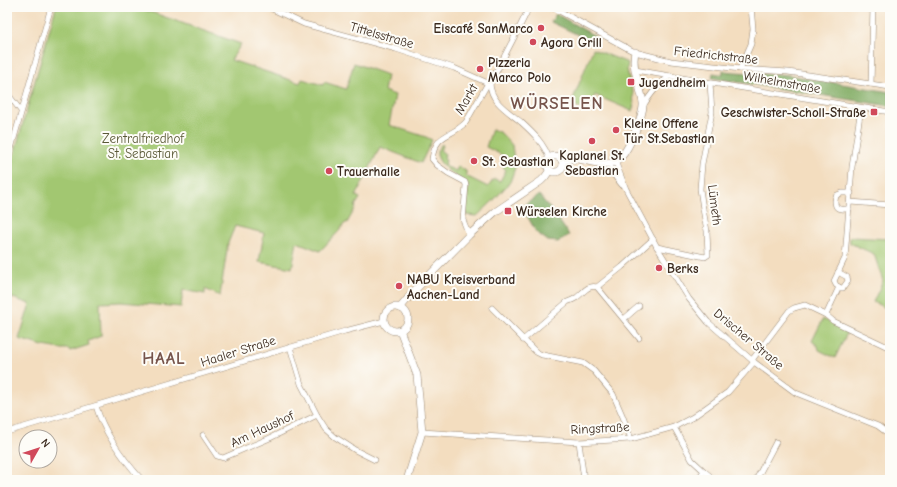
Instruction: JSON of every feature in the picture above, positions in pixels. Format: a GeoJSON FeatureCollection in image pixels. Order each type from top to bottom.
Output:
{"type":"FeatureCollection","features":[{"type":"Feature","properties":{"kind":"street"},"geometry":{"type":"LineString","coordinates":[[7,163],[51,7]]}},
{"type":"Feature","properties":{"kind":"street","name":"Tittelsstraße"},"geometry":{"type":"LineString","coordinates":[[268,7],[304,24],[396,49],[454,68],[488,83]]}},
{"type":"Feature","properties":{"kind":"street","name":"Markt"},"geometry":{"type":"LineString","coordinates":[[469,235],[463,220],[465,182],[437,165],[432,159],[433,154],[440,139],[461,127],[466,122],[520,26],[528,7]]}},
{"type":"Feature","properties":{"kind":"street","name":"Friedrichstraße"},"geometry":{"type":"LineString","coordinates":[[552,7],[635,52],[671,61],[740,70],[788,72],[890,87]]}},
{"type":"Feature","properties":{"kind":"street"},"geometry":{"type":"LineString","coordinates":[[740,70],[751,44],[753,29],[751,7]]}},
{"type":"Feature","properties":{"kind":"street"},"geometry":{"type":"LineString","coordinates":[[871,84],[873,7]]}},
{"type":"Feature","properties":{"kind":"street"},"geometry":{"type":"LineString","coordinates":[[635,52],[635,70],[643,106]]}},
{"type":"Feature","properties":{"kind":"street","name":"Wilhelmstraße"},"geometry":{"type":"LineString","coordinates":[[635,70],[890,112]]}},
{"type":"Feature","properties":{"kind":"street"},"geometry":{"type":"LineString","coordinates":[[562,161],[576,159],[604,164],[620,158],[628,146],[643,106],[658,85],[670,76]]}},
{"type":"Feature","properties":{"kind":"street","name":"Markt"},"geometry":{"type":"LineString","coordinates":[[488,83],[492,94],[501,106],[521,122],[542,143],[549,159]]}},
{"type":"Feature","properties":{"kind":"street","name":"Lümeth"},"geometry":{"type":"LineString","coordinates":[[657,247],[706,257],[708,255],[708,231],[700,189],[702,164],[712,112],[710,83]]}},
{"type":"Feature","properties":{"kind":"street"},"geometry":{"type":"LineString","coordinates":[[7,93],[21,111]]}},
{"type":"Feature","properties":{"kind":"street"},"geometry":{"type":"LineString","coordinates":[[838,272],[846,277],[848,281],[844,288],[836,285],[834,281],[838,272],[846,258],[854,156],[861,108]]}},
{"type":"Feature","properties":{"kind":"street"},"geometry":{"type":"LineString","coordinates":[[553,156],[559,157],[562,161],[562,166],[559,171],[554,172],[547,166],[547,161],[553,156]]}},
{"type":"Feature","properties":{"kind":"street","name":"Drischer Straße"},"geometry":{"type":"LineString","coordinates":[[612,162],[657,247],[689,299],[708,322],[753,361],[796,393],[878,426],[890,435]]}},
{"type":"Feature","properties":{"kind":"street"},"geometry":{"type":"LineString","coordinates":[[400,308],[414,291],[469,235],[495,212],[541,181],[550,170]]}},
{"type":"Feature","properties":{"kind":"street"},"geometry":{"type":"LineString","coordinates":[[849,209],[839,209],[836,207],[836,198],[837,194],[851,193]]}},
{"type":"Feature","properties":{"kind":"street"},"geometry":{"type":"LineString","coordinates":[[850,202],[890,205]]}},
{"type":"Feature","properties":{"kind":"street"},"geometry":{"type":"LineString","coordinates":[[523,340],[567,302],[575,299],[590,287],[597,287],[619,270],[653,239]]}},
{"type":"Feature","properties":{"kind":"street"},"geometry":{"type":"LineString","coordinates":[[597,287],[639,338]]}},
{"type":"Feature","properties":{"kind":"street"},"geometry":{"type":"LineString","coordinates":[[826,316],[839,287]]}},
{"type":"Feature","properties":{"kind":"street","name":"Ringstraße"},"geometry":{"type":"LineString","coordinates":[[422,432],[579,442],[631,439],[674,427],[693,417],[728,392],[791,309],[805,305],[833,321],[890,348]]}},
{"type":"Feature","properties":{"kind":"street"},"geometry":{"type":"LineString","coordinates":[[624,319],[639,306]]}},
{"type":"Feature","properties":{"kind":"street"},"geometry":{"type":"LineString","coordinates":[[396,307],[400,308],[407,317],[406,324],[397,331],[390,329],[384,321],[385,314],[390,309],[396,307]]}},
{"type":"Feature","properties":{"kind":"street"},"geometry":{"type":"LineString","coordinates":[[492,308],[536,352],[542,355],[583,363],[594,371],[613,394],[631,439]]}},
{"type":"Feature","properties":{"kind":"street","name":"Haaler Straße"},"geometry":{"type":"LineString","coordinates":[[7,432],[345,330],[384,321]]}},
{"type":"Feature","properties":{"kind":"street"},"geometry":{"type":"LineString","coordinates":[[400,330],[416,374],[422,432],[407,480]]}},
{"type":"Feature","properties":{"kind":"street"},"geometry":{"type":"LineString","coordinates":[[290,347],[301,384],[326,429],[335,437],[355,450],[375,460]]}},
{"type":"Feature","properties":{"kind":"street"},"geometry":{"type":"LineString","coordinates":[[96,406],[105,428],[124,459],[142,480]]}},
{"type":"Feature","properties":{"kind":"street","name":"Am Haushof"},"geometry":{"type":"LineString","coordinates":[[203,435],[217,456],[223,458],[270,438],[317,415]]}},
{"type":"Feature","properties":{"kind":"street"},"geometry":{"type":"LineString","coordinates":[[674,427],[692,460],[714,480]]}},
{"type":"Feature","properties":{"kind":"street"},"geometry":{"type":"LineString","coordinates":[[579,442],[584,480]]}},
{"type":"Feature","properties":{"kind":"street"},"geometry":{"type":"LineString","coordinates":[[756,480],[776,442]]}},
{"type":"Feature","properties":{"kind":"street"},"geometry":{"type":"LineString","coordinates":[[697,480],[704,471]]}},
{"type":"Feature","properties":{"kind":"green space","name":"Zentralfriedhof St. Sebastian"},"geometry":{"type":"Polygon","coordinates":[[[56,7],[137,7],[241,44],[231,60],[300,83],[302,79],[323,85],[324,82],[346,89],[354,63],[387,75],[384,91],[395,95],[389,125],[432,140],[421,163],[380,147],[356,196],[360,198],[347,223],[345,223],[320,251],[297,242],[292,268],[259,262],[264,233],[235,226],[228,243],[220,296],[205,289],[205,294],[183,290],[181,307],[121,302],[100,303],[101,336],[88,341],[89,345],[70,351],[69,349],[43,346],[19,339],[30,304],[7,296],[7,179],[56,7]]]}},
{"type":"Feature","properties":{"kind":"green space"},"geometry":{"type":"Polygon","coordinates":[[[556,14],[595,36],[591,41],[551,22],[556,14]]]}},
{"type":"Feature","properties":{"kind":"green space"},"geometry":{"type":"Polygon","coordinates":[[[593,49],[628,63],[627,69],[633,93],[634,105],[632,111],[595,95],[587,111],[571,104],[593,49]]]}},
{"type":"Feature","properties":{"kind":"green space"},"geometry":{"type":"Polygon","coordinates":[[[723,71],[788,75],[890,92],[890,106],[712,78],[713,73],[723,75],[723,71]]]}},
{"type":"Feature","properties":{"kind":"green space"},"geometry":{"type":"Polygon","coordinates":[[[492,129],[501,133],[512,145],[515,168],[510,182],[493,201],[477,216],[466,215],[468,185],[440,162],[437,151],[442,144],[443,146],[440,150],[445,154],[444,158],[447,167],[456,171],[458,166],[466,171],[466,176],[488,187],[494,179],[500,181],[506,170],[502,166],[504,156],[486,147],[492,129]]]}},
{"type":"Feature","properties":{"kind":"green space"},"geometry":{"type":"Polygon","coordinates":[[[539,195],[569,235],[558,242],[548,241],[536,232],[529,219],[520,208],[539,195]]]}},
{"type":"Feature","properties":{"kind":"green space"},"geometry":{"type":"Polygon","coordinates":[[[850,237],[890,239],[890,310],[873,302],[883,281],[874,254],[850,243],[850,237]]]}},
{"type":"Feature","properties":{"kind":"green space"},"geometry":{"type":"Polygon","coordinates":[[[823,319],[848,331],[835,358],[819,350],[818,346],[812,341],[823,319]]]}},
{"type":"Feature","properties":{"kind":"place","name":"Eiscafé SanMarco"},"geometry":{"type":"Point","coordinates":[541,28]}},
{"type":"Feature","properties":{"kind":"place","name":"Agora Grill"},"geometry":{"type":"Point","coordinates":[533,42]}},
{"type":"Feature","properties":{"kind":"place","name":"Pizzeria Marco Polo"},"geometry":{"type":"Point","coordinates":[480,69]}},
{"type":"Feature","properties":{"kind":"place","name":"Jugendheim"},"geometry":{"type":"Point","coordinates":[631,82]}},
{"type":"Feature","properties":{"kind":"place","name":"Geschwister-Scholl-Straße"},"geometry":{"type":"Point","coordinates":[874,112]}},
{"type":"Feature","properties":{"kind":"place","name":"Kleine Offene Tür St.Sebastian"},"geometry":{"type":"Point","coordinates":[616,130]}},
{"type":"Feature","properties":{"kind":"place","name":"Kaplanei St. Sebastian"},"geometry":{"type":"Point","coordinates":[592,141]}},
{"type":"Feature","properties":{"kind":"place","name":"St. Sebastian"},"geometry":{"type":"Point","coordinates":[474,161]}},
{"type":"Feature","properties":{"kind":"place","name":"Trauerhalle"},"geometry":{"type":"Point","coordinates":[329,171]}},
{"type":"Feature","properties":{"kind":"place","name":"Würselen Kirche"},"geometry":{"type":"Point","coordinates":[508,211]}},
{"type":"Feature","properties":{"kind":"place","name":"Berks"},"geometry":{"type":"Point","coordinates":[659,268]}},
{"type":"Feature","properties":{"kind":"place","name":"NABU Kreisverband Aachen-Land"},"geometry":{"type":"Point","coordinates":[399,286]}},
{"type":"Feature","properties":{"kind":"district","name":"WÜRSELEN"},"geometry":{"type":"Point","coordinates":[557,103]}},
{"type":"Feature","properties":{"kind":"district","name":"HAAL"},"geometry":{"type":"Point","coordinates":[164,358]}}]}
